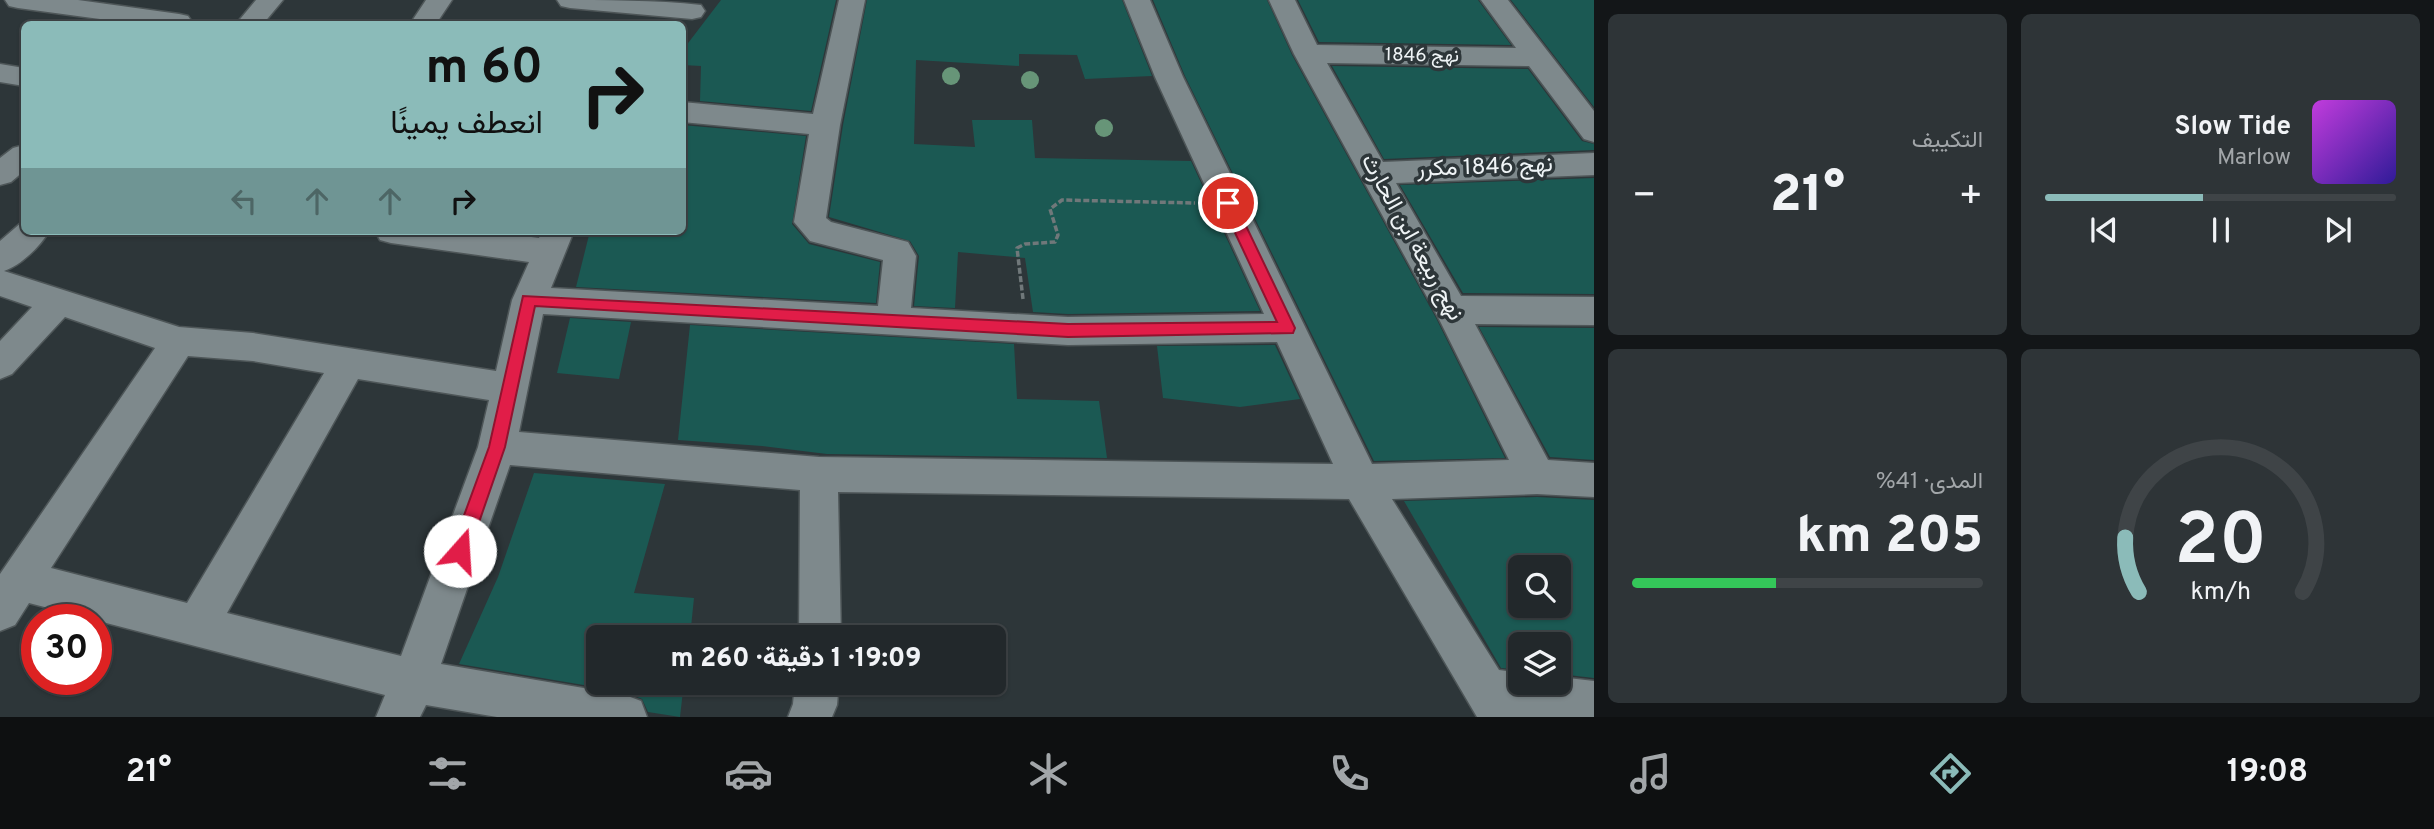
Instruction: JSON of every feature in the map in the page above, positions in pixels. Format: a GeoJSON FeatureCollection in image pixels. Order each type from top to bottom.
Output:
{"type":"FeatureCollection","features":[{"type":"Feature","properties":{"kind":"street"},"geometry":{"type":"LineString","coordinates":[[18,0],[183,18]]}},
{"type":"Feature","properties":{"kind":"street"},"geometry":{"type":"LineString","coordinates":[[252,21],[270,0]]}},
{"type":"Feature","properties":{"kind":"street"},"geometry":{"type":"LineString","coordinates":[[425,21],[439,0]]}},
{"type":"Feature","properties":{"kind":"street"},"geometry":{"type":"LineString","coordinates":[[570,0],[691,12]]}},
{"type":"Feature","properties":{"kind":"street"},"geometry":{"type":"LineString","coordinates":[[852,0],[825,125],[810,222],[821,232],[900,253],[892,319]]}},
{"type":"Feature","properties":{"kind":"street"},"geometry":{"type":"LineString","coordinates":[[1137,0],[1168,77],[1361,482],[1495,704],[1594,703]]}},
{"type":"Feature","properties":{"kind":"street","name":"نهج ربيعة ابن الحارث"},"geometry":{"type":"LineString","coordinates":[[1282,0],[1308,54],[1451,310],[1537,477]]}},
{"type":"Feature","properties":{"kind":"street"},"geometry":{"type":"LineString","coordinates":[[1494,0],[1594,132]]}},
{"type":"Feature","properties":{"kind":"street","name":"نهج 1846"},"geometry":{"type":"LineString","coordinates":[[1308,54],[1536,57]]}},
{"type":"Feature","properties":{"kind":"street"},"geometry":{"type":"LineString","coordinates":[[0,73],[21,76]]}},
{"type":"Feature","properties":{"kind":"street"},"geometry":{"type":"LineString","coordinates":[[686,111],[825,125]]}},
{"type":"Feature","properties":{"kind":"street"},"geometry":{"type":"LineString","coordinates":[[0,145],[21,148]]}},
{"type":"Feature","properties":{"kind":"street"},"geometry":{"type":"LineString","coordinates":[[0,174],[21,158]]}},
{"type":"Feature","properties":{"kind":"street","name":"نهج 1846 مكرر"},"geometry":{"type":"LineString","coordinates":[[1376,173],[1594,164]]}},
{"type":"Feature","properties":{"kind":"street"},"geometry":{"type":"LineString","coordinates":[[0,260],[28,235]]}},
{"type":"Feature","properties":{"kind":"street"},"geometry":{"type":"LineString","coordinates":[[406,699],[497,447],[529,300],[553,242],[450,235]]}},
{"type":"Feature","properties":{"kind":"street"},"geometry":{"type":"LineString","coordinates":[[0,283],[179,341],[253,347],[510,388]]}},
{"type":"Feature","properties":{"kind":"street"},"geometry":{"type":"LineString","coordinates":[[529,300],[1068,331],[1287,328]]}},
{"type":"Feature","properties":{"kind":"street"},"geometry":{"type":"LineString","coordinates":[[0,365],[59,301]]}},
{"type":"Feature","properties":{"kind":"street"},"geometry":{"type":"LineString","coordinates":[[1451,310],[1594,311]]}},
{"type":"Feature","properties":{"kind":"street"},"geometry":{"type":"LineString","coordinates":[[179,341],[11,596],[197,626],[406,699],[625,717]]}},
{"type":"Feature","properties":{"kind":"street"},"geometry":{"type":"LineString","coordinates":[[197,626],[349,362]]}},
{"type":"Feature","properties":{"kind":"street"},"geometry":{"type":"LineString","coordinates":[[497,447],[819,474],[1361,482],[1537,477],[1594,480]]}},
{"type":"Feature","properties":{"kind":"street"},"geometry":{"type":"LineString","coordinates":[[819,474],[820,625]]}},
{"type":"Feature","properties":{"kind":"street"},"geometry":{"type":"LineString","coordinates":[[810,717],[816,695]]}},
{"type":"Feature","properties":{"kind":"path"},"geometry":{"type":"LineString","coordinates":[[1027,328],[1017,248],[1023,244],[1046,245],[1055,242],[1058,236],[1050,209],[1055,203],[1062,200],[1228,203]]}},
{"type":"Feature","properties":{"kind":"building"},"geometry":{"type":"Polygon","coordinates":[[[721,0],[836,0],[811,111],[700,101],[701,66],[686,65],[686,46],[721,0]]]}},
{"type":"Feature","properties":{"kind":"building"},"geometry":{"type":"Polygon","coordinates":[[[867,0],[1122,0],[1152,76],[1085,79],[1077,55],[1019,54],[1019,66],[916,60],[914,144],[975,147],[972,120],[1032,120],[1035,158],[1191,161],[1260,311],[1068,314],[1033,312],[1025,258],[958,252],[955,308],[914,306],[919,256],[910,241],[829,217],[867,0]]]}},
{"type":"Feature","properties":{"kind":"building"},"geometry":{"type":"Polygon","coordinates":[[[1153,0],[1267,0],[1292,55],[1436,318],[1505,458],[1374,461],[1185,76],[1153,0]]]}},
{"type":"Feature","properties":{"kind":"building"},"geometry":{"type":"Polygon","coordinates":[[[1298,0],[1478,0],[1511,45],[1319,42],[1298,0]]]}},
{"type":"Feature","properties":{"kind":"building"},"geometry":{"type":"Polygon","coordinates":[[[1511,0],[1594,0],[1594,107],[1511,0]]]}},
{"type":"Feature","properties":{"kind":"building"},"geometry":{"type":"Polygon","coordinates":[[[1332,66],[1528,69],[1582,141],[1594,144],[1594,150],[1384,159],[1332,66]]]}},
{"type":"Feature","properties":{"kind":"building"},"geometry":{"type":"Polygon","coordinates":[[[686,125],[806,136],[792,224],[809,244],[880,262],[876,303],[576,287],[589,235],[686,235],[686,125]]]}},
{"type":"Feature","properties":{"kind":"building"},"geometry":{"type":"Polygon","coordinates":[[[1594,178],[1594,294],[1463,293],[1400,185],[1594,178]]]}},
{"type":"Feature","properties":{"kind":"building"},"geometry":{"type":"Polygon","coordinates":[[[570,318],[631,322],[619,379],[557,373],[570,318]]]}},
{"type":"Feature","properties":{"kind":"building"},"geometry":{"type":"Polygon","coordinates":[[[690,325],[1014,344],[1017,399],[1099,401],[1107,458],[827,454],[678,440],[690,325]]]}},
{"type":"Feature","properties":{"kind":"building"},"geometry":{"type":"Polygon","coordinates":[[[1479,327],[1594,328],[1594,460],[1550,457],[1479,327]]]}},
{"type":"Feature","properties":{"kind":"building"},"geometry":{"type":"Polygon","coordinates":[[[1275,345],[1300,399],[1240,407],[1163,398],[1157,346],[1275,345]]]}},
{"type":"Feature","properties":{"kind":"building"},"geometry":{"type":"Polygon","coordinates":[[[534,473],[665,484],[634,593],[694,598],[691,625],[586,625],[586,685],[459,664],[498,577],[534,473]]]}},
{"type":"Feature","properties":{"kind":"building"},"geometry":{"type":"Polygon","coordinates":[[[1537,497],[1594,500],[1594,678],[1571,675],[1571,632],[1508,632],[1508,669],[1501,668],[1404,501],[1537,497]]]}},
{"type":"Feature","properties":{"kind":"building"},"geometry":{"type":"Polygon","coordinates":[[[632,695],[683,695],[680,717],[648,712],[642,699],[632,695]]]}},
{"type":"Feature","properties":{"kind":"route"},"geometry":{"type":"LineString","coordinates":[[460,551],[497,447],[529,300],[1068,331],[1287,328],[1228,203]]}}]}
